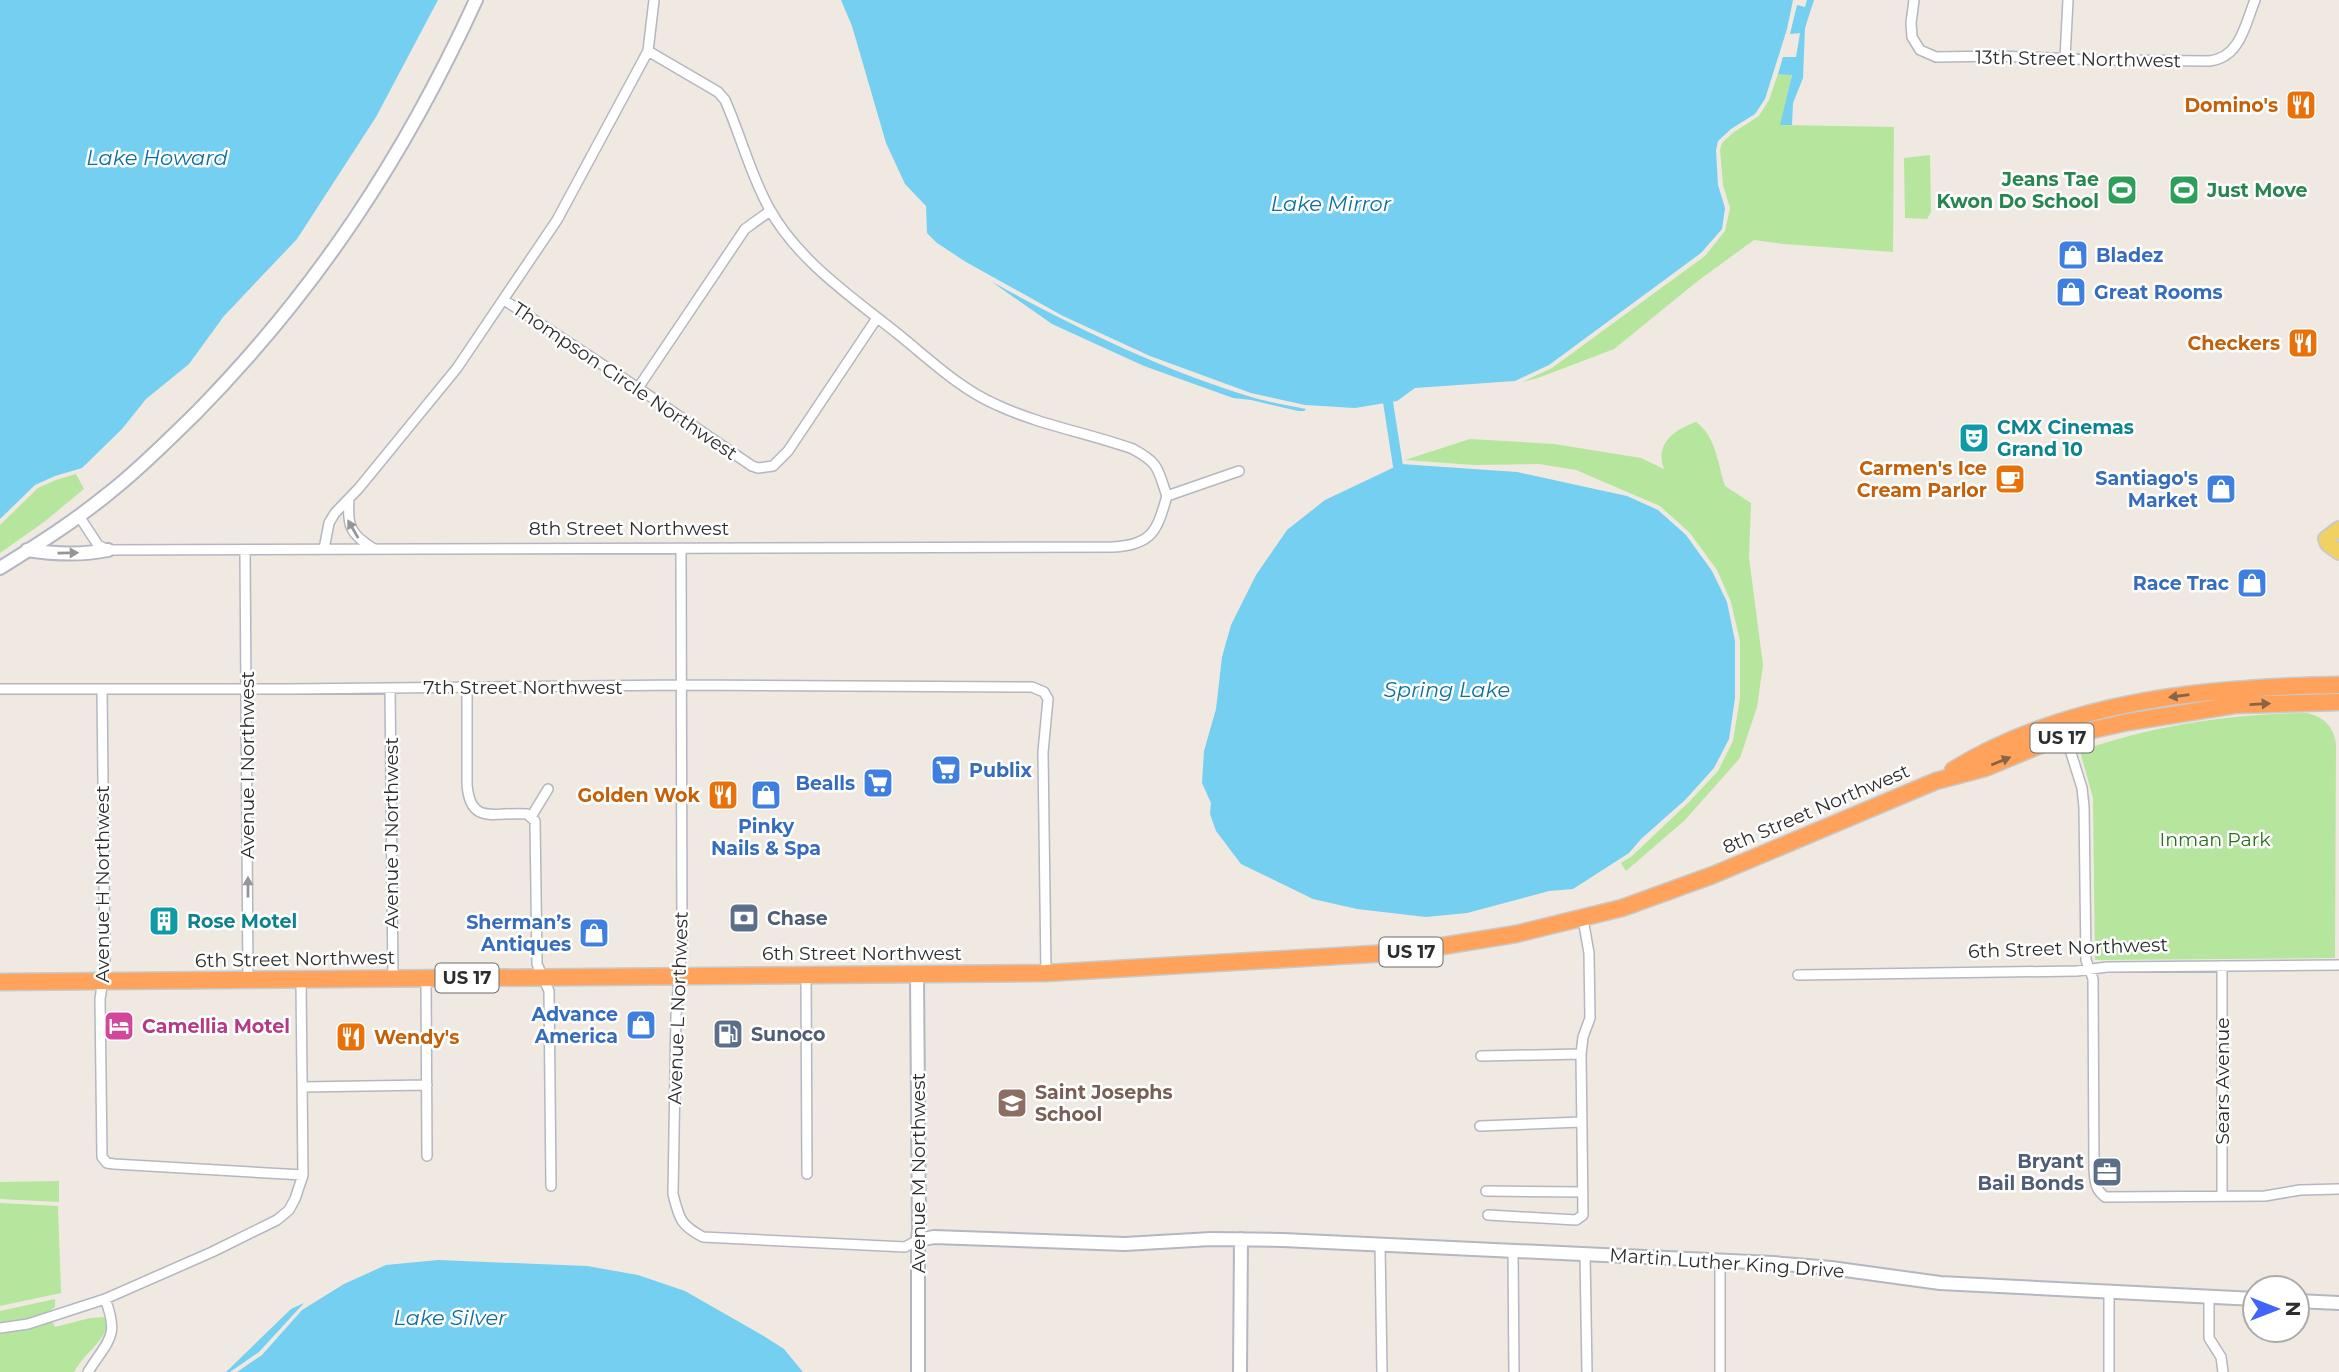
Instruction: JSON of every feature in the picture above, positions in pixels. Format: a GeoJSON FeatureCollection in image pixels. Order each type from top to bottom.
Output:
{"type":"FeatureCollection","features":[{"type":"Feature","properties":{"kind":"highway","name":"8th Street Northwest"},"geometry":{"type":"LineString","coordinates":[[1713,875],[1936,780],[1979,754],[2094,713],[2145,701],[2253,687],[2339,685]]}},
{"type":"Feature","properties":{"kind":"highway"},"geometry":{"type":"LineString","coordinates":[[2070,736],[2134,713],[2145,701]]}},
{"type":"Feature","properties":{"kind":"highway","name":"8th Street Northwest"},"geometry":{"type":"LineString","coordinates":[[1936,780],[1984,768],[2070,736],[2128,722],[2235,705],[2339,702]]}},
{"type":"Feature","properties":{"kind":"highway","name":"6th Street Northwest"},"geometry":{"type":"LineString","coordinates":[[0,982],[1046,973],[1394,953],[1479,941],[1583,919],[1653,898],[1713,875]]}},
{"type":"Feature","properties":{"kind":"main road"},"geometry":{"type":"LineString","coordinates":[[2339,529],[2326,539],[2328,544],[2339,552]]}},
{"type":"Feature","properties":{"kind":"street"},"geometry":{"type":"LineString","coordinates":[[0,568],[79,516],[139,468],[225,383],[285,315],[355,221],[391,164],[432,92],[477,0]]}},
{"type":"Feature","properties":{"kind":"street"},"geometry":{"type":"LineString","coordinates":[[324,549],[329,523],[335,513],[418,418],[457,368],[557,220],[648,51],[654,0]]}},
{"type":"Feature","properties":{"kind":"street","name":"13th Street Northwest"},"geometry":{"type":"LineString","coordinates":[[1914,0],[1912,37],[1916,46],[1928,55],[2216,60],[2232,52],[2237,45],[2255,0]]}},
{"type":"Feature","properties":{"kind":"street"},"geometry":{"type":"LineString","coordinates":[[2065,58],[2068,0]]}},
{"type":"Feature","properties":{"kind":"street"},"geometry":{"type":"LineString","coordinates":[[648,51],[718,92],[725,100],[770,211],[816,266],[877,318],[975,393],[1011,411],[1133,449],[1154,461],[1167,496],[1239,471]]}},
{"type":"Feature","properties":{"kind":"street"},"geometry":{"type":"LineString","coordinates":[[638,388],[745,229],[770,211]]}},
{"type":"Feature","properties":{"kind":"street","name":"Thompson Circle Northwest"},"geometry":{"type":"LineString","coordinates":[[504,300],[758,468],[773,466],[788,451],[877,318]]}},
{"type":"Feature","properties":{"kind":"street","name":"8th Street Northwest"},"geometry":{"type":"LineString","coordinates":[[108,550],[1127,546],[1152,533],[1158,526],[1167,496]]}},
{"type":"Feature","properties":{"kind":"street"},"geometry":{"type":"LineString","coordinates":[[349,499],[347,520],[354,535],[375,550]]}},
{"type":"Feature","properties":{"kind":"street"},"geometry":{"type":"LineString","coordinates":[[79,516],[98,545],[108,550]]}},
{"type":"Feature","properties":{"kind":"street","name":"Avenue L Northwest"},"geometry":{"type":"LineString","coordinates":[[681,549],[682,944],[676,1015],[673,1194],[679,1218],[692,1231],[703,1237],[905,1247],[918,1240]]}},
{"type":"Feature","properties":{"kind":"street"},"geometry":{"type":"LineString","coordinates":[[27,551],[46,553],[108,550]]}},
{"type":"Feature","properties":{"kind":"street","name":"Avenue I Northwest"},"geometry":{"type":"LineString","coordinates":[[245,551],[248,980]]}},
{"type":"Feature","properties":{"kind":"street","name":"7th Street Northwest"},"geometry":{"type":"LineString","coordinates":[[0,689],[1025,686],[1044,692],[1048,699],[1043,752],[1046,973]]}},
{"type":"Feature","properties":{"kind":"street"},"geometry":{"type":"LineString","coordinates":[[467,687],[467,784],[471,806],[476,812],[484,814],[527,814],[535,821],[537,964],[549,991],[551,1186]]}},
{"type":"Feature","properties":{"kind":"street","name":"Avenue J Northwest"},"geometry":{"type":"LineString","coordinates":[[390,688],[393,979]]}},
{"type":"Feature","properties":{"kind":"street","name":"Avenue H Northwest"},"geometry":{"type":"LineString","coordinates":[[102,689],[105,966],[100,999],[102,1157],[114,1164],[303,1175]]}},
{"type":"Feature","properties":{"kind":"street"},"geometry":{"type":"LineString","coordinates":[[2070,736],[2084,807],[2085,960],[2093,979],[2094,1170],[2095,1185],[2099,1192],[2105,1197],[2272,1196],[2300,1190],[2339,1189]]}},
{"type":"Feature","properties":{"kind":"street"},"geometry":{"type":"LineString","coordinates":[[531,817],[548,789]]}},
{"type":"Feature","properties":{"kind":"street"},"geometry":{"type":"LineString","coordinates":[[1488,1215],[1576,1220],[1583,1215],[1581,1054],[1583,1037],[1590,1018],[1589,953],[1583,919]]}},
{"type":"Feature","properties":{"kind":"street","name":"6th Street Northwest"},"geometry":{"type":"LineString","coordinates":[[1798,975],[2107,967],[2339,965]]}},
{"type":"Feature","properties":{"kind":"street","name":"Sears Avenue"},"geometry":{"type":"LineString","coordinates":[[2222,966],[2222,1196]]}},
{"type":"Feature","properties":{"kind":"street","name":"Avenue M Northwest"},"geometry":{"type":"LineString","coordinates":[[917,974],[918,1372]]}},
{"type":"Feature","properties":{"kind":"street"},"geometry":{"type":"LineString","coordinates":[[806,975],[807,1174]]}},
{"type":"Feature","properties":{"kind":"street"},"geometry":{"type":"LineString","coordinates":[[426,978],[427,1156]]}},
{"type":"Feature","properties":{"kind":"street"},"geometry":{"type":"LineString","coordinates":[[0,1328],[29,1324],[104,1299],[212,1252],[279,1219],[289,1210],[303,1175],[301,979]]}},
{"type":"Feature","properties":{"kind":"street"},"geometry":{"type":"LineString","coordinates":[[1481,1056],[1581,1054]]}},
{"type":"Feature","properties":{"kind":"street"},"geometry":{"type":"LineString","coordinates":[[303,1087],[427,1085]]}},
{"type":"Feature","properties":{"kind":"street"},"geometry":{"type":"LineString","coordinates":[[1480,1126],[1581,1122]]}},
{"type":"Feature","properties":{"kind":"street"},"geometry":{"type":"LineString","coordinates":[[1486,1191],[1583,1192]]}},
{"type":"Feature","properties":{"kind":"street","name":"Martin Luther King Drive"},"geometry":{"type":"LineString","coordinates":[[918,1240],[934,1237],[1148,1244],[1241,1239],[1380,1245],[1810,1265],[1940,1283],[2241,1298]]}},
{"type":"Feature","properties":{"kind":"street"},"geometry":{"type":"LineString","coordinates":[[1240,1372],[1241,1239]]}},
{"type":"Feature","properties":{"kind":"street"},"geometry":{"type":"LineString","coordinates":[[1380,1245],[1382,1372]]}},
{"type":"Feature","properties":{"kind":"street"},"geometry":{"type":"LineString","coordinates":[[1513,1251],[1514,1372]]}},
{"type":"Feature","properties":{"kind":"street"},"geometry":{"type":"LineString","coordinates":[[1586,1255],[1587,1372]]}},
{"type":"Feature","properties":{"kind":"street"},"geometry":{"type":"LineString","coordinates":[[1720,1261],[1720,1372]]}},
{"type":"Feature","properties":{"kind":"street"},"geometry":{"type":"LineString","coordinates":[[2109,1290],[2109,1372]]}},
{"type":"Feature","properties":{"kind":"street"},"geometry":{"type":"LineString","coordinates":[[2209,1297],[2209,1338],[2221,1357],[2224,1372]]}},
{"type":"Feature","properties":{"kind":"street"},"geometry":{"type":"LineString","coordinates":[[88,1372],[113,1333],[111,1315],[104,1299]]}},
{"type":"Feature","properties":{"kind":"street"},"geometry":{"type":"LineString","coordinates":[[2311,1302],[2339,1303]]}},
{"type":"Feature","properties":{"kind":"green space"},"geometry":{"type":"Polygon","coordinates":[[[1778,74],[1792,74],[1781,125],[1894,127],[1893,252],[1754,240],[1699,280],[1614,349],[1522,382],[1552,368],[1705,256],[1725,231],[1730,208],[1723,185],[1720,150],[1722,143],[1759,116],[1769,100],[1778,74]]]}},
{"type":"Feature","properties":{"kind":"green space"},"geometry":{"type":"Polygon","coordinates":[[[1930,155],[1931,212],[1927,219],[1905,218],[1904,158],[1930,155]]]}},
{"type":"Feature","properties":{"kind":"green space"},"geometry":{"type":"Polygon","coordinates":[[[1696,422],[1712,443],[1725,486],[1751,503],[1749,558],[1763,665],[1757,707],[1740,758],[1685,820],[1626,871],[1621,863],[1632,856],[1689,802],[1718,771],[1733,741],[1740,698],[1740,641],[1731,602],[1717,570],[1690,533],[1660,506],[1576,470],[1539,464],[1474,465],[1405,460],[1470,439],[1554,444],[1641,458],[1664,469],[1662,452],[1668,439],[1680,429],[1696,422]]]}},
{"type":"Feature","properties":{"kind":"green space"},"geometry":{"type":"Polygon","coordinates":[[[76,474],[84,489],[0,553],[0,525],[38,488],[76,474]]]}},
{"type":"Feature","properties":{"kind":"green space","name":"Inman Park"},"geometry":{"type":"Polygon","coordinates":[[[2307,713],[2327,723],[2336,743],[2335,958],[2095,960],[2093,798],[2080,751],[2136,734],[2192,723],[2307,713]]]}},
{"type":"Feature","properties":{"kind":"green space"},"geometry":{"type":"Polygon","coordinates":[[[59,1181],[59,1202],[0,1199],[0,1182],[59,1181]]]}},
{"type":"Feature","properties":{"kind":"green space"},"geometry":{"type":"Polygon","coordinates":[[[0,1203],[58,1206],[61,1293],[0,1306],[0,1203]]]}},
{"type":"Feature","properties":{"kind":"green space"},"geometry":{"type":"Polygon","coordinates":[[[55,1299],[55,1307],[43,1314],[0,1323],[0,1311],[55,1299]]]}},
{"type":"Feature","properties":{"kind":"green space"},"geometry":{"type":"Polygon","coordinates":[[[104,1317],[108,1326],[105,1332],[74,1372],[0,1372],[0,1333],[53,1322],[55,1327],[104,1317]]]}},
{"type":"Feature","properties":{"kind":"water","name":"Lake Howard"},"geometry":{"type":"Polygon","coordinates":[[[0,0],[438,0],[376,117],[297,239],[224,316],[189,364],[146,399],[122,429],[82,468],[35,485],[0,519],[0,0]]]}},
{"type":"Feature","properties":{"kind":"water","name":"Lake Mirror"},"geometry":{"type":"Polygon","coordinates":[[[841,0],[1793,0],[1787,29],[1765,99],[1755,114],[1718,141],[1718,185],[1725,208],[1722,229],[1701,253],[1549,365],[1515,381],[1415,388],[1397,401],[1355,408],[1305,405],[1251,393],[1150,356],[1063,316],[937,243],[927,233],[926,206],[905,184],[886,143],[852,26],[841,0]]]}},
{"type":"Feature","properties":{"kind":"water"},"geometry":{"type":"Polygon","coordinates":[[[1807,0],[1814,0],[1805,28],[1803,78],[1793,103],[1792,125],[1780,125],[1792,75],[1778,74],[1783,57],[1796,57],[1800,33],[1790,34],[1797,5],[1805,7],[1807,0]]]}},
{"type":"Feature","properties":{"kind":"water"},"geometry":{"type":"Polygon","coordinates":[[[992,282],[1085,330],[1182,373],[1255,398],[1306,409],[1298,411],[1233,398],[1144,366],[1052,324],[992,282]]]}},
{"type":"Feature","properties":{"kind":"water","name":"Spring Lake"},"geometry":{"type":"Polygon","coordinates":[[[1401,464],[1517,472],[1627,496],[1658,510],[1686,535],[1712,571],[1727,602],[1735,641],[1735,698],[1729,739],[1714,768],[1685,800],[1629,853],[1573,889],[1549,891],[1467,913],[1426,917],[1357,909],[1313,899],[1241,864],[1216,831],[1210,814],[1211,803],[1202,783],[1204,751],[1216,709],[1222,657],[1231,625],[1256,575],[1287,530],[1325,500],[1401,464]]]}},
{"type":"Feature","properties":{"kind":"water","name":"Lake Silver"},"geometry":{"type":"Polygon","coordinates":[[[438,1260],[587,1266],[638,1275],[685,1291],[762,1335],[784,1349],[803,1372],[237,1372],[262,1355],[302,1310],[344,1284],[386,1265],[438,1260]]]}},
{"type":"Feature","properties":{"kind":"water"},"geometry":{"type":"Polygon","coordinates":[[[304,1303],[259,1352],[226,1372],[291,1309],[304,1303]]]}},
{"type":"Feature","properties":{"kind":"waterway"},"geometry":{"type":"LineString","coordinates":[[1388,402],[1398,466]]}},
{"type":"Feature","properties":{"kind":"place","name":"Domino's"},"geometry":{"type":"Point","coordinates":[2301,105]}},
{"type":"Feature","properties":{"kind":"place","name":"Jeans Tae Kwon Do School"},"geometry":{"type":"Point","coordinates":[2122,190]}},
{"type":"Feature","properties":{"kind":"place","name":"Just Move"},"geometry":{"type":"Point","coordinates":[2184,190]}},
{"type":"Feature","properties":{"kind":"place","name":"Bladez"},"geometry":{"type":"Point","coordinates":[2073,255]}},
{"type":"Feature","properties":{"kind":"place","name":"Great Rooms"},"geometry":{"type":"Point","coordinates":[2071,292]}},
{"type":"Feature","properties":{"kind":"place","name":"Checkers"},"geometry":{"type":"Point","coordinates":[2303,343]}},
{"type":"Feature","properties":{"kind":"place","name":"CMX Cinemas Grand 10"},"geometry":{"type":"Point","coordinates":[1974,438]}},
{"type":"Feature","properties":{"kind":"place","name":"Carmen's Ice Cream Parlor"},"geometry":{"type":"Point","coordinates":[2010,479]}},
{"type":"Feature","properties":{"kind":"place","name":"Santiago's Market"},"geometry":{"type":"Point","coordinates":[2221,489]}},
{"type":"Feature","properties":{"kind":"place","name":"Race Trac"},"geometry":{"type":"Point","coordinates":[2252,583]}},
{"type":"Feature","properties":{"kind":"place","name":"Publix"},"geometry":{"type":"Point","coordinates":[946,770]}},
{"type":"Feature","properties":{"kind":"place","name":"Bealls"},"geometry":{"type":"Point","coordinates":[878,783]}},
{"type":"Feature","properties":{"kind":"place","name":"Golden Wok"},"geometry":{"type":"Point","coordinates":[723,795]}},
{"type":"Feature","properties":{"kind":"place","name":"Pinky Nails & Spa"},"geometry":{"type":"Point","coordinates":[766,795]}},
{"type":"Feature","properties":{"kind":"place","name":"Chase"},"geometry":{"type":"Point","coordinates":[744,918]}},
{"type":"Feature","properties":{"kind":"place","name":"Rose Motel"},"geometry":{"type":"Point","coordinates":[164,921]}},
{"type":"Feature","properties":{"kind":"place","name":"Sherman’s Antiques"},"geometry":{"type":"Point","coordinates":[594,933]}},
{"type":"Feature","properties":{"kind":"place","name":"Advance America"},"geometry":{"type":"Point","coordinates":[641,1025]}},
{"type":"Feature","properties":{"kind":"place","name":"Camellia Motel"},"geometry":{"type":"Point","coordinates":[119,1026]}},
{"type":"Feature","properties":{"kind":"place","name":"Sunoco"},"geometry":{"type":"Point","coordinates":[728,1034]}},
{"type":"Feature","properties":{"kind":"place","name":"Wendy's"},"geometry":{"type":"Point","coordinates":[351,1037]}},
{"type":"Feature","properties":{"kind":"place","name":"Saint Josephs School"},"geometry":{"type":"Point","coordinates":[1012,1103]}},
{"type":"Feature","properties":{"kind":"place","name":"Bryant Bail Bonds"},"geometry":{"type":"Point","coordinates":[2107,1172]}}]}
